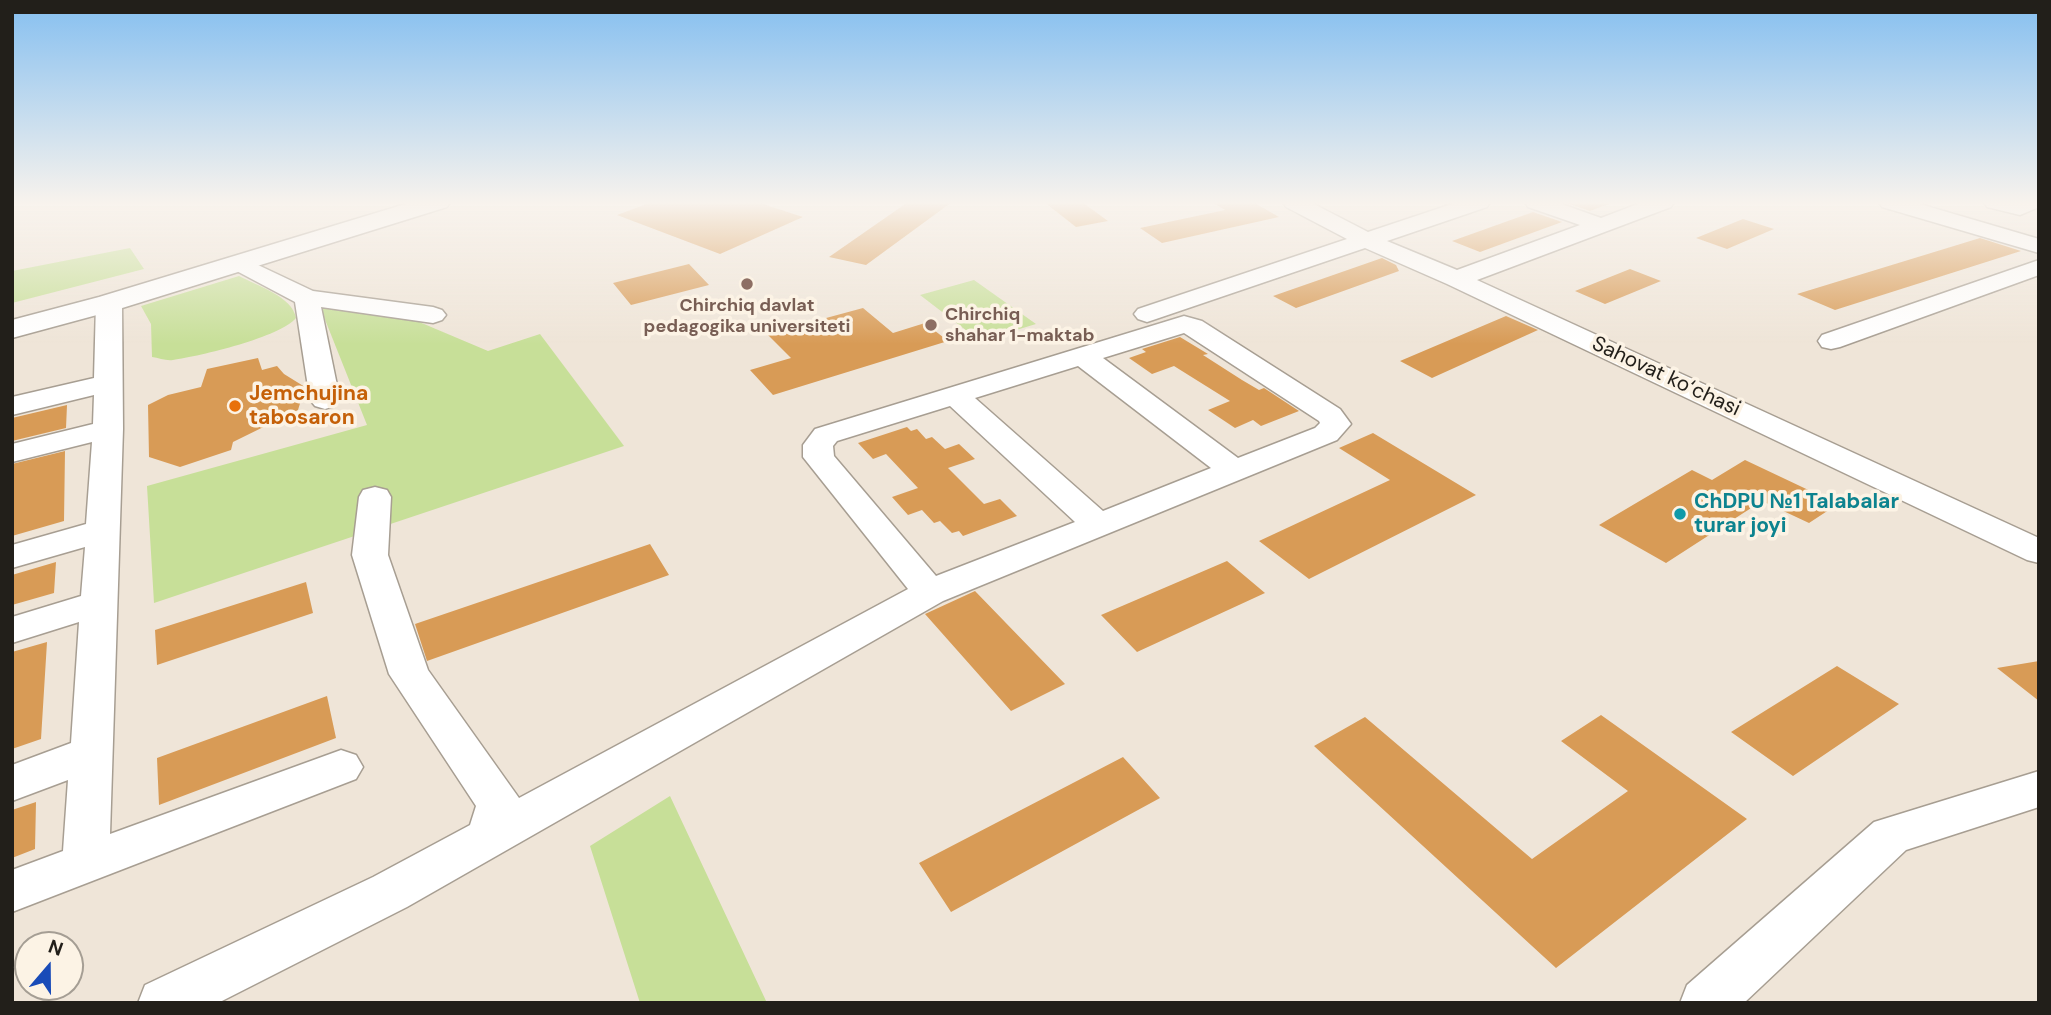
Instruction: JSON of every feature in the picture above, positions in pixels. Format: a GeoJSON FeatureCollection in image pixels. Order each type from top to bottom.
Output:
{"type":"FeatureCollection","features":[{"type":"Feature","properties":{"kind":"main road"},"geometry":{"type":"LineString","coordinates":[[12,330],[283,249]]}},
{"type":"Feature","properties":{"kind":"street"},"geometry":{"type":"LineString","coordinates":[[930,592],[819,457],[818,445],[826,435],[952,386],[1339,249]]}},
{"type":"Feature","properties":{"kind":"street","name":"Sahovat ko‘chasi"},"geometry":{"type":"LineString","coordinates":[[1388,249],[2039,552]]}},
{"type":"Feature","properties":{"kind":"street"},"geometry":{"type":"LineString","coordinates":[[1456,279],[1536,249]]}},
{"type":"Feature","properties":{"kind":"street"},"geometry":{"type":"LineString","coordinates":[[239,263],[307,298],[433,315]]}},
{"type":"Feature","properties":{"kind":"street"},"geometry":{"type":"LineString","coordinates":[[1831,341],[2039,267]]}},
{"type":"Feature","properties":{"kind":"street"},"geometry":{"type":"LineString","coordinates":[[307,298],[325,400]]}},
{"type":"Feature","properties":{"kind":"street"},"geometry":{"type":"LineString","coordinates":[[86,862],[108,429],[109,303]]}},
{"type":"Feature","properties":{"kind":"street"},"geometry":{"type":"LineString","coordinates":[[164,1003],[390,892],[776,675],[930,592],[1326,434],[1336,424],[1330,415],[1193,327],[1184,324],[1081,355],[952,386]]}},
{"type":"Feature","properties":{"kind":"street"},"geometry":{"type":"LineString","coordinates":[[1081,355],[1235,471]]}},
{"type":"Feature","properties":{"kind":"street"},"geometry":{"type":"LineString","coordinates":[[12,406],[108,383]]}},
{"type":"Feature","properties":{"kind":"street"},"geometry":{"type":"LineString","coordinates":[[952,386],[1099,525]]}},
{"type":"Feature","properties":{"kind":"street"},"geometry":{"type":"LineString","coordinates":[[12,453],[108,429]]}},
{"type":"Feature","properties":{"kind":"street"},"geometry":{"type":"LineString","coordinates":[[375,497],[370,555],[409,674],[499,804],[489,838]]}},
{"type":"Feature","properties":{"kind":"street"},"geometry":{"type":"LineString","coordinates":[[12,557],[101,531]]}},
{"type":"Feature","properties":{"kind":"street"},"geometry":{"type":"LineString","coordinates":[[12,630],[99,603]]}},
{"type":"Feature","properties":{"kind":"street"},"geometry":{"type":"LineString","coordinates":[[12,783],[92,753]]}},
{"type":"Feature","properties":{"kind":"street"},"geometry":{"type":"LineString","coordinates":[[12,891],[341,767]]}},
{"type":"Feature","properties":{"kind":"street"},"geometry":{"type":"LineString","coordinates":[[1706,1003],[1890,836],[2039,789]]}},
{"type":"Feature","properties":{"kind":"green space"},"geometry":{"type":"Polygon","coordinates":[[[123,249],[131,249],[144,269],[12,303],[12,271],[123,249]]]}},
{"type":"Feature","properties":{"kind":"green space"},"geometry":{"type":"Polygon","coordinates":[[[239,276],[281,298],[296,318],[288,325],[258,339],[220,350],[173,360],[152,357],[151,324],[141,306],[239,276]]]}},
{"type":"Feature","properties":{"kind":"green space"},"geometry":{"type":"Polygon","coordinates":[[[974,280],[1036,324],[980,341],[920,295],[974,280]]]}},
{"type":"Feature","properties":{"kind":"green space"},"geometry":{"type":"Polygon","coordinates":[[[320,307],[417,321],[488,351],[540,334],[624,446],[154,603],[147,486],[367,425],[320,307]]]}},
{"type":"Feature","properties":{"kind":"green space"},"geometry":{"type":"Polygon","coordinates":[[[670,796],[767,1003],[640,1003],[590,846],[670,796]]]}},
{"type":"Feature","properties":{"kind":"building"},"geometry":{"type":"Polygon","coordinates":[[[708,249],[730,249],[720,254],[708,249]]]}},
{"type":"Feature","properties":{"kind":"building"},"geometry":{"type":"Polygon","coordinates":[[[840,249],[887,249],[866,265],[829,257],[840,249]]]}},
{"type":"Feature","properties":{"kind":"building"},"geometry":{"type":"Polygon","coordinates":[[[1943,249],[2021,251],[1835,310],[1797,294],[1943,249]]]}},
{"type":"Feature","properties":{"kind":"building"},"geometry":{"type":"Polygon","coordinates":[[[1382,258],[1396,265],[1399,271],[1296,308],[1273,296],[1382,258]]]}},
{"type":"Feature","properties":{"kind":"building"},"geometry":{"type":"Polygon","coordinates":[[[689,264],[709,285],[631,305],[613,283],[689,264]]]}},
{"type":"Feature","properties":{"kind":"building"},"geometry":{"type":"Polygon","coordinates":[[[1630,269],[1661,281],[1605,304],[1575,291],[1630,269]]]}},
{"type":"Feature","properties":{"kind":"building"},"geometry":{"type":"Polygon","coordinates":[[[863,308],[893,333],[925,323],[948,341],[773,395],[750,370],[791,358],[767,334],[863,308]]]}},
{"type":"Feature","properties":{"kind":"building"},"geometry":{"type":"Polygon","coordinates":[[[1506,316],[1538,330],[1432,378],[1400,361],[1506,316]]]}},
{"type":"Feature","properties":{"kind":"building"},"geometry":{"type":"Polygon","coordinates":[[[1180,337],[1242,380],[1259,390],[1264,388],[1299,411],[1261,426],[1253,420],[1235,428],[1208,410],[1230,401],[1174,366],[1152,374],[1129,358],[1146,352],[1142,349],[1180,337]]]}},
{"type":"Feature","properties":{"kind":"building"},"geometry":{"type":"Polygon","coordinates":[[[258,358],[262,370],[277,366],[284,374],[305,387],[298,410],[233,442],[231,450],[180,467],[149,457],[148,405],[168,395],[201,387],[207,369],[258,358]]]}},
{"type":"Feature","properties":{"kind":"building"},"geometry":{"type":"Polygon","coordinates":[[[67,405],[66,428],[12,441],[12,418],[67,405]]]}},
{"type":"Feature","properties":{"kind":"building"},"geometry":{"type":"Polygon","coordinates":[[[907,427],[911,431],[917,429],[926,439],[932,437],[945,449],[959,444],[975,459],[948,468],[984,504],[1000,499],[1017,516],[963,536],[959,531],[952,533],[940,521],[934,523],[922,510],[908,515],[892,497],[918,488],[886,454],[873,459],[858,443],[907,427]]]}},
{"type":"Feature","properties":{"kind":"building"},"geometry":{"type":"Polygon","coordinates":[[[1373,433],[1476,495],[1309,579],[1259,541],[1390,480],[1339,448],[1373,433]]]}},
{"type":"Feature","properties":{"kind":"building"},"geometry":{"type":"Polygon","coordinates":[[[65,451],[64,521],[12,536],[12,464],[65,451]]]}},
{"type":"Feature","properties":{"kind":"building","name":"ChDPU №1 Talabalar turar joyi"},"geometry":{"type":"Polygon","coordinates":[[[1745,460],[1838,504],[1809,523],[1762,501],[1666,563],[1599,525],[1692,470],[1712,480],[1745,460]]]}},
{"type":"Feature","properties":{"kind":"building"},"geometry":{"type":"Polygon","coordinates":[[[650,544],[669,575],[427,661],[415,624],[650,544]]]}},
{"type":"Feature","properties":{"kind":"building"},"geometry":{"type":"Polygon","coordinates":[[[1227,561],[1265,593],[1137,652],[1101,615],[1227,561]]]}},
{"type":"Feature","properties":{"kind":"building"},"geometry":{"type":"Polygon","coordinates":[[[56,562],[54,593],[12,605],[12,575],[56,562]]]}},
{"type":"Feature","properties":{"kind":"building"},"geometry":{"type":"Polygon","coordinates":[[[306,582],[313,613],[157,665],[155,630],[306,582]]]}},
{"type":"Feature","properties":{"kind":"building"},"geometry":{"type":"Polygon","coordinates":[[[975,591],[1065,684],[1011,711],[925,614],[975,591]]]}},
{"type":"Feature","properties":{"kind":"building"},"geometry":{"type":"Polygon","coordinates":[[[47,642],[41,739],[12,749],[12,652],[47,642]]]}},
{"type":"Feature","properties":{"kind":"building"},"geometry":{"type":"Polygon","coordinates":[[[2039,661],[2039,701],[1997,668],[2039,661]]]}},
{"type":"Feature","properties":{"kind":"building"},"geometry":{"type":"Polygon","coordinates":[[[1837,666],[1899,704],[1793,776],[1731,732],[1837,666]]]}},
{"type":"Feature","properties":{"kind":"building"},"geometry":{"type":"Polygon","coordinates":[[[327,696],[336,738],[159,805],[157,758],[327,696]]]}},
{"type":"Feature","properties":{"kind":"building"},"geometry":{"type":"Polygon","coordinates":[[[1601,715],[1747,819],[1556,968],[1314,746],[1365,717],[1532,859],[1628,791],[1561,741],[1601,715]]]}},
{"type":"Feature","properties":{"kind":"building"},"geometry":{"type":"Polygon","coordinates":[[[1123,757],[1160,798],[951,912],[919,863],[1123,757]]]}},
{"type":"Feature","properties":{"kind":"building"},"geometry":{"type":"Polygon","coordinates":[[[36,802],[35,849],[12,858],[12,810],[36,802]]]}},
{"type":"Feature","properties":{"kind":"place","name":"Chirchiq davlat pedagogika universiteti"},"geometry":{"type":"Point","coordinates":[747,284]}},
{"type":"Feature","properties":{"kind":"place","name":"Chirchiq shahar 1-maktab"},"geometry":{"type":"Point","coordinates":[931,325]}},
{"type":"Feature","properties":{"kind":"place","name":"Jemchujina tabosaron"},"geometry":{"type":"Point","coordinates":[235,406]}},
{"type":"Feature","properties":{"kind":"place","name":"ChDPU №1 Talabalar turar joyi"},"geometry":{"type":"Point","coordinates":[1680,514]}}]}
